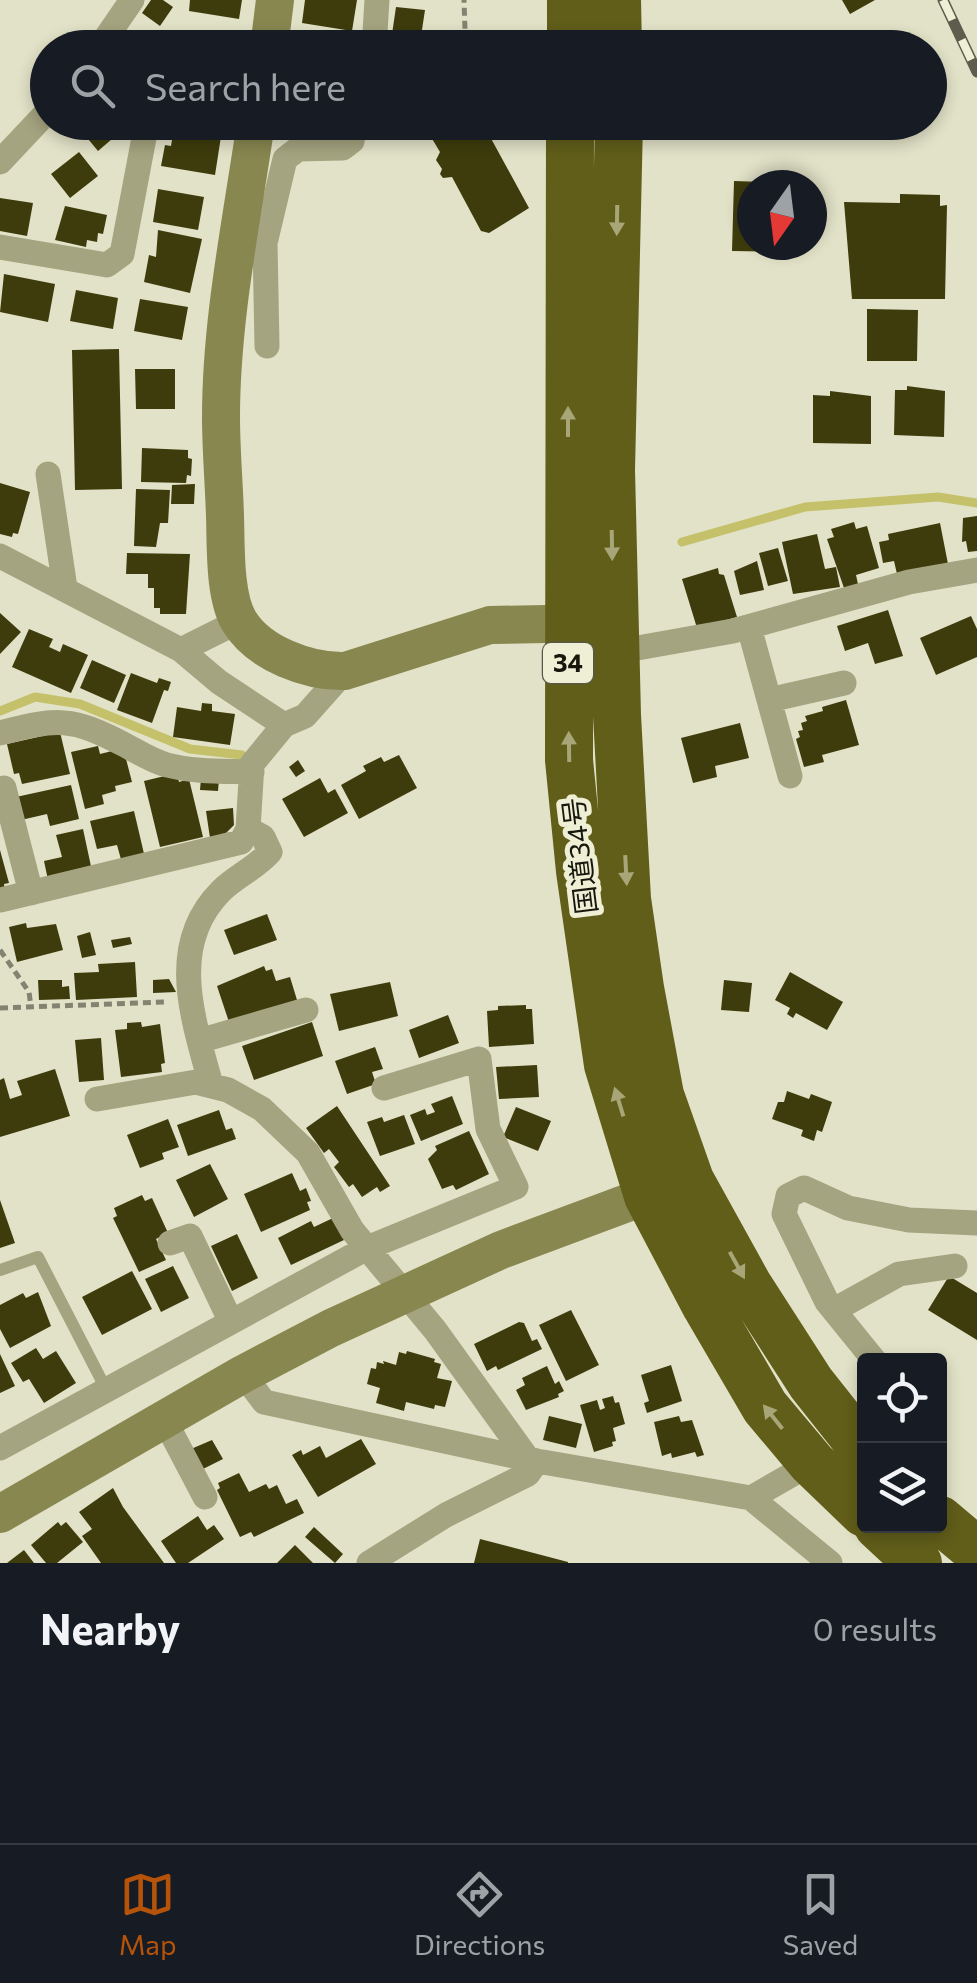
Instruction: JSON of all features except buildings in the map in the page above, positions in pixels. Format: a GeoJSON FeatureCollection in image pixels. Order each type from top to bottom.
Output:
{"type":"FeatureCollection","features":[{"type":"Feature","properties":{"kind":"highway"},"geometry":{"type":"LineString","coordinates":[[570,30],[571,0]]}},
{"type":"Feature","properties":{"kind":"highway"},"geometry":{"type":"LineString","coordinates":[[618,0],[618,30]]}},
{"type":"Feature","properties":{"kind":"highway","name":"国道34号"},"geometry":{"type":"LineString","coordinates":[[570,140],[569,760],[580,871],[608,1064],[669,1188],[706,1306],[765,1407],[812,1463],[857,1506]]}},
{"type":"Feature","properties":{"kind":"highway","name":"国道34号"},"geometry":{"type":"LineString","coordinates":[[619,140],[610,470],[627,899],[660,1095],[669,1188],[748,1285],[801,1367],[860,1443]]}},
{"type":"Feature","properties":{"kind":"highway"},"geometry":{"type":"LineString","coordinates":[[947,1526],[977,1551]]}},
{"type":"Feature","properties":{"kind":"highway"},"geometry":{"type":"LineString","coordinates":[[886,1533],[918,1563]]}},
{"type":"Feature","properties":{"kind":"street"},"geometry":{"type":"LineString","coordinates":[[111,30],[132,0]]}},
{"type":"Feature","properties":{"kind":"street"},"geometry":{"type":"LineString","coordinates":[[272,30],[276,0]]}},
{"type":"Feature","properties":{"kind":"street"},"geometry":{"type":"LineString","coordinates":[[375,30],[377,0]]}},
{"type":"Feature","properties":{"kind":"street"},"geometry":{"type":"LineString","coordinates":[[0,162],[30,130]]}},
{"type":"Feature","properties":{"kind":"street"},"geometry":{"type":"LineString","coordinates":[[0,246],[107,265],[122,254],[144,140]]}},
{"type":"Feature","properties":{"kind":"street"},"geometry":{"type":"LineString","coordinates":[[253,140],[226,337],[220,416],[226,568],[239,621],[266,647],[288,661],[325,672],[345,671],[490,625],[568,624],[615,637],[748,627],[909,582],[977,570]]}},
{"type":"Feature","properties":{"kind":"street"},"geometry":{"type":"LineString","coordinates":[[266,346],[265,243],[285,159],[298,149],[343,148],[352,140]]}},
{"type":"Feature","properties":{"kind":"street"},"geometry":{"type":"LineString","coordinates":[[48,474],[65,588]]}},
{"type":"Feature","properties":{"kind":"street"},"geometry":{"type":"LineString","coordinates":[[0,556],[181,650],[218,682],[284,724]]}},
{"type":"Feature","properties":{"kind":"street"},"geometry":{"type":"LineString","coordinates":[[181,650],[239,621]]}},
{"type":"Feature","properties":{"kind":"street"},"geometry":{"type":"LineString","coordinates":[[748,627],[790,776]]}},
{"type":"Feature","properties":{"kind":"street"},"geometry":{"type":"LineString","coordinates":[[0,900],[240,842],[248,830],[252,764],[284,724],[305,716],[345,671]]}},
{"type":"Feature","properties":{"kind":"street"},"geometry":{"type":"LineString","coordinates":[[769,700],[844,683]]}},
{"type":"Feature","properties":{"kind":"street"},"geometry":{"type":"LineString","coordinates":[[0,733],[46,721],[64,721],[97,731],[164,765],[252,772]]}},
{"type":"Feature","properties":{"kind":"street"},"geometry":{"type":"LineString","coordinates":[[4,788],[31,893]]}},
{"type":"Feature","properties":{"kind":"street"},"geometry":{"type":"LineString","coordinates":[[211,1085],[189,1002],[188,956],[206,909],[222,890],[270,852],[263,836],[248,830]]}},
{"type":"Feature","properties":{"kind":"street"},"geometry":{"type":"LineString","coordinates":[[199,1041],[306,1010]]}},
{"type":"Feature","properties":{"kind":"street"},"geometry":{"type":"LineString","coordinates":[[0,1448],[367,1248],[516,1187],[488,1129],[478,1059],[384,1088]]}},
{"type":"Feature","properties":{"kind":"street"},"geometry":{"type":"LineString","coordinates":[[96,1099],[196,1082],[228,1090],[262,1109],[308,1153],[352,1230],[435,1330],[533,1460]]}},
{"type":"Feature","properties":{"kind":"street"},"geometry":{"type":"LineString","coordinates":[[0,1514],[242,1374],[330,1328],[502,1250],[669,1188]]}},
{"type":"Feature","properties":{"kind":"street"},"geometry":{"type":"LineString","coordinates":[[868,1353],[834,1310],[784,1214],[788,1196],[804,1188],[848,1208],[909,1220],[977,1223]]}},
{"type":"Feature","properties":{"kind":"street"},"geometry":{"type":"LineString","coordinates":[[170,1243],[190,1236],[232,1322]]}},
{"type":"Feature","properties":{"kind":"street"},"geometry":{"type":"LineString","coordinates":[[834,1310],[899,1274],[955,1266]]}},
{"type":"Feature","properties":{"kind":"street"},"geometry":{"type":"LineString","coordinates":[[242,1374],[264,1402],[533,1460],[752,1498],[830,1563]]}},
{"type":"Feature","properties":{"kind":"street"},"geometry":{"type":"LineString","coordinates":[[164,1419],[205,1497]]}},
{"type":"Feature","properties":{"kind":"street"},"geometry":{"type":"LineString","coordinates":[[368,1563],[446,1515],[528,1474],[533,1460]]}},
{"type":"Feature","properties":{"kind":"street"},"geometry":{"type":"LineString","coordinates":[[752,1498],[812,1463]]}},
{"type":"Feature","properties":{"kind":"lane"},"geometry":{"type":"LineString","coordinates":[[0,1270],[38,1257],[107,1390]]}},
{"type":"Feature","properties":{"kind":"path"},"geometry":{"type":"LineString","coordinates":[[464,0],[465,30]]}},
{"type":"Feature","properties":{"kind":"path"},"geometry":{"type":"LineString","coordinates":[[0,950],[29,992],[31,1007]]}},
{"type":"Feature","properties":{"kind":"path"},"geometry":{"type":"LineString","coordinates":[[0,1008],[189,1002]]}},
{"type":"Feature","properties":{"kind":"waterway"},"geometry":{"type":"LineString","coordinates":[[682,542],[805,507],[938,497],[977,503]]}},
{"type":"Feature","properties":{"kind":"waterway"},"geometry":{"type":"LineString","coordinates":[[0,711],[35,697],[80,704],[190,749],[242,755]]}},
{"type":"Feature","properties":{"kind":"railway"},"geometry":{"type":"LineString","coordinates":[[943,0],[977,72]]}}]}
